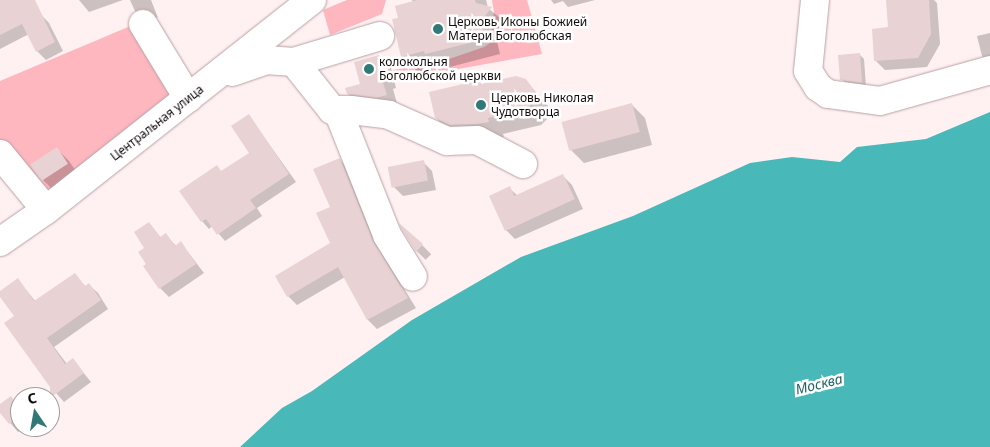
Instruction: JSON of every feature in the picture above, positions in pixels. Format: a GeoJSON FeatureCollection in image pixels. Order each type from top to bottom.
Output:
{"type":"FeatureCollection","features":[{"type":"Feature","properties":{"kind":"street","name":"Центральная улица"},"geometry":{"type":"LineString","coordinates":[[0,242],[46,210],[312,0]]}},
{"type":"Feature","properties":{"kind":"street"},"geometry":{"type":"LineString","coordinates":[[815,0],[808,71],[818,87],[828,94],[880,101],[990,70]]}},
{"type":"Feature","properties":{"kind":"street"},"geometry":{"type":"LineString","coordinates":[[142,24],[188,98]]}},
{"type":"Feature","properties":{"kind":"street"},"geometry":{"type":"LineString","coordinates":[[214,78],[266,60],[294,62],[380,36]]}},
{"type":"Feature","properties":{"kind":"street"},"geometry":{"type":"LineString","coordinates":[[294,62],[332,110],[351,110],[389,115],[447,141],[477,140],[523,164]]}},
{"type":"Feature","properties":{"kind":"street"},"geometry":{"type":"LineString","coordinates":[[338,111],[387,235],[413,277]]}},
{"type":"Feature","properties":{"kind":"street"},"geometry":{"type":"LineString","coordinates":[[0,154],[46,210]]}},
{"type":"Feature","properties":{"kind":"shaded area"},"geometry":{"type":"Polygon","coordinates":[[[347,0],[386,0],[382,14],[330,35],[323,10],[347,0]]]}},
{"type":"Feature","properties":{"kind":"shaded area"},"geometry":{"type":"Polygon","coordinates":[[[492,0],[527,0],[542,54],[390,81],[389,71],[452,58],[484,47],[490,43],[494,12],[492,0]]]}},
{"type":"Feature","properties":{"kind":"shaded area"},"geometry":{"type":"Polygon","coordinates":[[[140,22],[184,92],[55,191],[46,189],[0,140],[0,81],[140,22]]]}},
{"type":"Feature","properties":{"kind":"water","name":"Москва"},"geometry":{"type":"Polygon","coordinates":[[[990,112],[990,447],[240,447],[282,408],[312,391],[412,320],[521,257],[633,216],[750,163],[792,157],[840,162],[857,147],[926,139],[990,112]]]}},
{"type":"Feature","properties":{"kind":"building"},"geometry":{"type":"Polygon","coordinates":[[[0,0],[35,0],[55,42],[36,52],[22,24],[0,35],[0,0]]]}},
{"type":"Feature","properties":{"kind":"building","name":"Церковь Иконы Божией Матери Боголюбская"},"geometry":{"type":"Polygon","coordinates":[[[417,0],[475,0],[476,3],[492,7],[481,21],[485,39],[425,54],[424,51],[401,57],[392,19],[398,18],[395,6],[417,0]]]}},
{"type":"Feature","properties":{"kind":"building"},"geometry":{"type":"Polygon","coordinates":[[[886,0],[929,0],[931,34],[918,58],[874,61],[872,29],[888,27],[886,0]]]}},
{"type":"Feature","properties":{"kind":"building"},"geometry":{"type":"Polygon","coordinates":[[[860,53],[862,83],[840,80],[838,55],[860,53]]]}},
{"type":"Feature","properties":{"kind":"building"},"geometry":{"type":"Polygon","coordinates":[[[379,55],[385,76],[381,77],[387,95],[376,98],[347,94],[345,88],[360,84],[354,62],[379,55]]]}},
{"type":"Feature","properties":{"kind":"building","name":"Церковь Николая Чудотворца"},"geometry":{"type":"Polygon","coordinates":[[[516,76],[526,79],[534,90],[532,103],[525,110],[488,118],[489,122],[476,124],[450,125],[435,118],[429,92],[480,80],[481,84],[516,76]]]}},
{"type":"Feature","properties":{"kind":"building"},"geometry":{"type":"Polygon","coordinates":[[[632,103],[640,132],[569,151],[561,122],[632,103]]]}},
{"type":"Feature","properties":{"kind":"building"},"geometry":{"type":"Polygon","coordinates":[[[249,114],[289,174],[250,200],[256,208],[217,235],[206,219],[201,222],[179,191],[217,165],[221,171],[249,153],[231,126],[249,114]]]}},
{"type":"Feature","properties":{"kind":"building"},"geometry":{"type":"Polygon","coordinates":[[[57,147],[68,164],[41,181],[30,164],[57,147]]]}},
{"type":"Feature","properties":{"kind":"building"},"geometry":{"type":"Polygon","coordinates":[[[340,158],[373,241],[408,298],[367,320],[338,267],[287,297],[275,276],[330,243],[316,213],[330,207],[313,169],[340,158]]]}},
{"type":"Feature","properties":{"kind":"building"},"geometry":{"type":"Polygon","coordinates":[[[424,160],[428,181],[392,188],[388,167],[424,160]]]}},
{"type":"Feature","properties":{"kind":"building"},"geometry":{"type":"Polygon","coordinates":[[[563,174],[575,199],[505,231],[489,196],[510,186],[514,196],[563,174]]]}},
{"type":"Feature","properties":{"kind":"building"},"geometry":{"type":"Polygon","coordinates":[[[149,222],[160,237],[166,233],[175,246],[181,241],[196,264],[159,289],[143,266],[146,264],[138,252],[144,248],[134,232],[149,222]]]}},
{"type":"Feature","properties":{"kind":"building"},"geometry":{"type":"Polygon","coordinates":[[[399,223],[423,244],[416,252],[401,228],[399,223]]]}},
{"type":"Feature","properties":{"kind":"building"},"geometry":{"type":"Polygon","coordinates":[[[75,273],[85,286],[89,283],[101,300],[47,338],[65,364],[73,358],[84,373],[60,391],[60,387],[50,387],[4,323],[14,316],[0,297],[0,291],[18,278],[34,301],[75,273]]]}},
{"type":"Feature","properties":{"kind":"building"},"geometry":{"type":"Polygon","coordinates":[[[10,397],[9,424],[0,413],[0,404],[10,397]]]}},
{"type":"Feature","properties":{"kind":"place","name":"Церковь Иконы Божией Матери Боголюбская"},"geometry":{"type":"Point","coordinates":[438,29]}},
{"type":"Feature","properties":{"kind":"place","name":"колокольня Боголюбской церкви"},"geometry":{"type":"Point","coordinates":[369,69]}},
{"type":"Feature","properties":{"kind":"place","name":"Церковь Николая Чудотворца"},"geometry":{"type":"Point","coordinates":[481,105]}}]}
